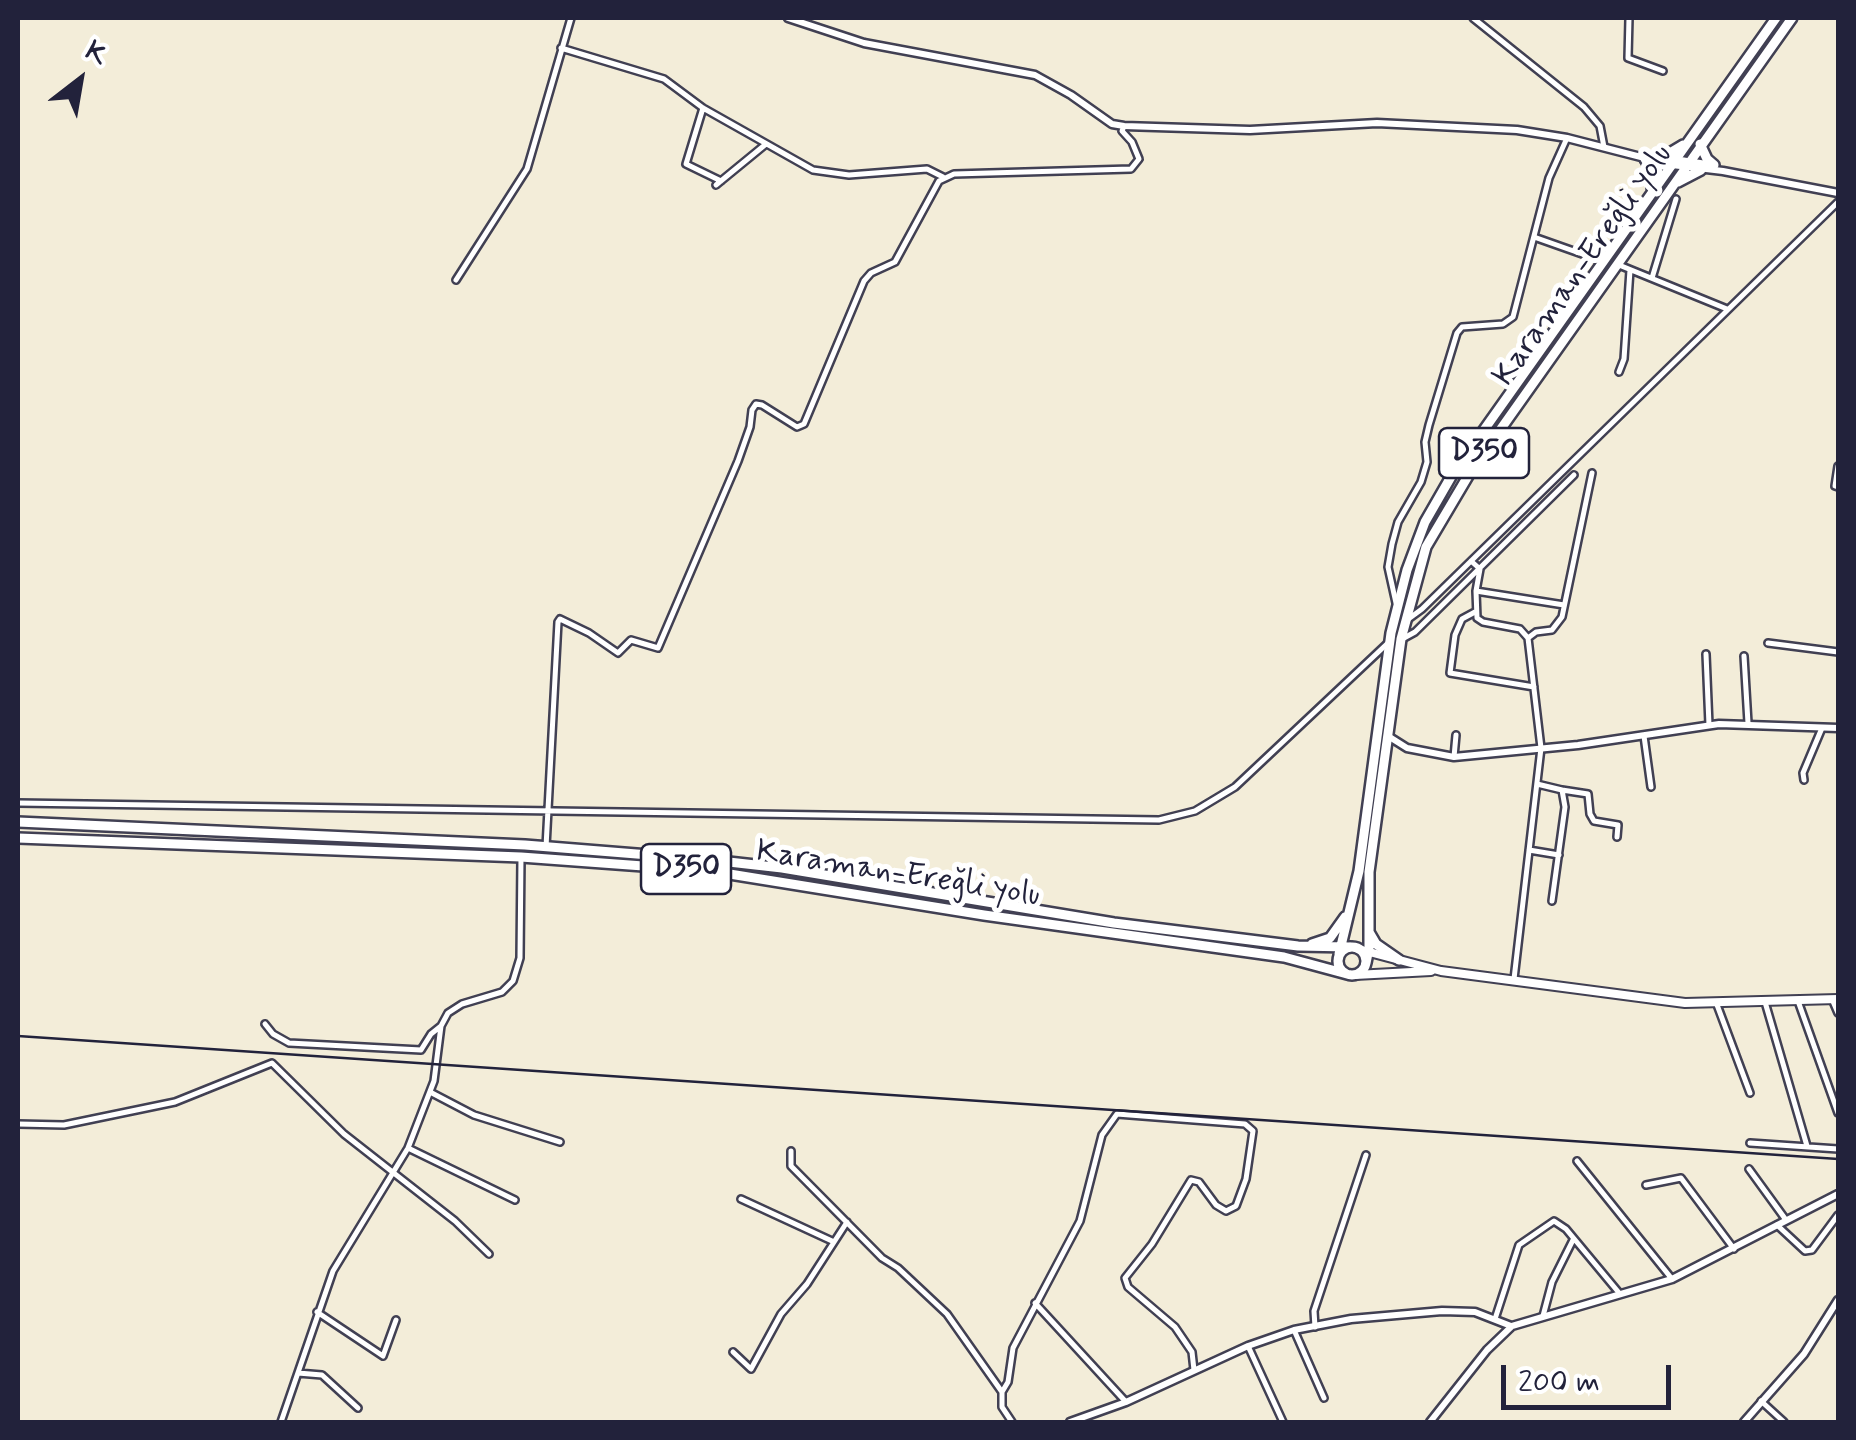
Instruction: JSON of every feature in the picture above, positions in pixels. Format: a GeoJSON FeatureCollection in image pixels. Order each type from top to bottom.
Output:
{"type":"FeatureCollection","features":[{"type":"Feature","properties":{"kind":"highway","name":"Karaman-Ereğli yolu"},"geometry":{"type":"LineString","coordinates":[[1354,952],[1367,920],[1369,872],[1401,639],[1426,547],[1446,508],[1686,164],[1695,142],[1776,18]]}},
{"type":"Feature","properties":{"kind":"highway","name":"Karaman-Ereğli yolu"},"geometry":{"type":"LineString","coordinates":[[1354,952],[1354,896],[1389,642],[1406,570],[1425,522],[1452,475],[1674,162],[1695,142],[1792,18]]}},
{"type":"Feature","properties":{"kind":"highway"},"geometry":{"type":"LineString","coordinates":[[1663,157],[1695,142],[1718,168]]}},
{"type":"Feature","properties":{"kind":"highway"},"geometry":{"type":"LineString","coordinates":[[1645,159],[1654,178],[1650,196]]}},
{"type":"Feature","properties":{"kind":"highway"},"geometry":{"type":"LineString","coordinates":[[1668,190],[1700,170]]}},
{"type":"Feature","properties":{"kind":"highway","name":"Karaman-Ereğli yolu"},"geometry":{"type":"LineString","coordinates":[[18,822],[546,847],[782,868],[1059,915],[1354,952]]}},
{"type":"Feature","properties":{"kind":"highway","name":"Karaman-Ereğli yolu"},"geometry":{"type":"LineString","coordinates":[[18,838],[520,857],[730,874],[1284,958],[1351,974]]}},
{"type":"Feature","properties":{"kind":"highway","name":"D350"},"geometry":{"type":"LineString","coordinates":[[1298,946],[1330,938],[1354,896]]}},
{"type":"Feature","properties":{"kind":"highway"},"geometry":{"type":"LineString","coordinates":[[1367,920],[1376,944],[1399,960]]}},
{"type":"Feature","properties":{"kind":"highway"},"geometry":{"type":"LineString","coordinates":[[1354,952],[1362,971],[1351,974],[1338,966],[1354,952]]}},
{"type":"Feature","properties":{"kind":"main road"},"geometry":{"type":"LineString","coordinates":[[1354,952],[1441,971]]}},
{"type":"Feature","properties":{"kind":"main road"},"geometry":{"type":"LineString","coordinates":[[1351,974],[1441,971],[1685,1003],[1835,999]]}},
{"type":"Feature","properties":{"kind":"street"},"geometry":{"type":"LineString","coordinates":[[456,280],[526,169],[570,18]]}},
{"type":"Feature","properties":{"kind":"street"},"geometry":{"type":"LineString","coordinates":[[788,18],[864,43],[1035,75],[1112,124],[1250,130],[1377,123],[1468,125],[1567,138],[1645,159],[1718,168],[1838,193]]}},
{"type":"Feature","properties":{"kind":"street"},"geometry":{"type":"LineString","coordinates":[[1474,18],[1584,107],[1600,126],[1604,147]]}},
{"type":"Feature","properties":{"kind":"street"},"geometry":{"type":"LineString","coordinates":[[1629,18],[1628,58],[1663,71]]}},
{"type":"Feature","properties":{"kind":"street"},"geometry":{"type":"LineString","coordinates":[[562,48],[664,79],[703,108],[813,170],[850,174],[927,169],[943,177]]}},
{"type":"Feature","properties":{"kind":"street"},"geometry":{"type":"LineString","coordinates":[[703,108],[686,164],[718,183],[766,144]]}},
{"type":"Feature","properties":{"kind":"street"},"geometry":{"type":"LineString","coordinates":[[546,847],[560,619],[618,653],[631,640],[658,648],[738,461],[752,410],[756,404],[762,405],[797,428],[804,424],[864,280],[895,262],[934,187],[943,177],[954,174],[1131,169],[1139,160],[1132,142],[1122,131],[1124,126]]}},
{"type":"Feature","properties":{"kind":"street"},"geometry":{"type":"LineString","coordinates":[[1397,607],[1388,567],[1392,544],[1398,522],[1428,462],[1429,426],[1457,333],[1462,327],[1502,324],[1513,317],[1550,178],[1567,138]]}},
{"type":"Feature","properties":{"kind":"street"},"geometry":{"type":"LineString","coordinates":[[1645,159],[1663,157],[1674,162]]}},
{"type":"Feature","properties":{"kind":"street"},"geometry":{"type":"LineString","coordinates":[[1686,164],[1700,170],[1718,168]]}},
{"type":"Feature","properties":{"kind":"street"},"geometry":{"type":"LineString","coordinates":[[1652,278],[1676,199]]}},
{"type":"Feature","properties":{"kind":"street"},"geometry":{"type":"LineString","coordinates":[[1405,622],[1838,202]]}},
{"type":"Feature","properties":{"kind":"street"},"geometry":{"type":"LineString","coordinates":[[1534,237],[1603,262]]}},
{"type":"Feature","properties":{"kind":"street"},"geometry":{"type":"LineString","coordinates":[[1616,264],[1728,310]]}},
{"type":"Feature","properties":{"kind":"street"},"geometry":{"type":"LineString","coordinates":[[1619,372],[1624,359],[1630,270]]}},
{"type":"Feature","properties":{"kind":"street"},"geometry":{"type":"LineString","coordinates":[[1838,466],[1838,486]]}},
{"type":"Feature","properties":{"kind":"street"},"geometry":{"type":"LineString","coordinates":[[1528,638],[1558,626],[1592,473]]}},
{"type":"Feature","properties":{"kind":"street"},"geometry":{"type":"LineString","coordinates":[[1401,639],[1414,632],[1574,475]]}},
{"type":"Feature","properties":{"kind":"street"},"geometry":{"type":"LineString","coordinates":[[1470,560],[1480,569]]}},
{"type":"Feature","properties":{"kind":"street"},"geometry":{"type":"LineString","coordinates":[[1480,569],[1475,612],[1482,622],[1520,629],[1528,638],[1542,748],[1514,979]]}},
{"type":"Feature","properties":{"kind":"street"},"geometry":{"type":"LineString","coordinates":[[1476,591],[1564,605]]}},
{"type":"Feature","properties":{"kind":"street"},"geometry":{"type":"LineString","coordinates":[[1475,612],[1462,619],[1454,635],[1450,673],[1534,686]]}},
{"type":"Feature","properties":{"kind":"street"},"geometry":{"type":"LineString","coordinates":[[18,803],[1026,820],[1172,818],[1195,811],[1235,787],[1389,642]]}},
{"type":"Feature","properties":{"kind":"street"},"geometry":{"type":"LineString","coordinates":[[1768,643],[1838,652]]}},
{"type":"Feature","properties":{"kind":"street"},"geometry":{"type":"LineString","coordinates":[[1706,654],[1709,725]]}},
{"type":"Feature","properties":{"kind":"street"},"geometry":{"type":"LineString","coordinates":[[1744,656],[1748,723]]}},
{"type":"Feature","properties":{"kind":"street"},"geometry":{"type":"LineString","coordinates":[[1388,735],[1407,748],[1454,757],[1709,725],[1838,728]]}},
{"type":"Feature","properties":{"kind":"street"},"geometry":{"type":"LineString","coordinates":[[1804,780],[1803,773],[1822,728]]}},
{"type":"Feature","properties":{"kind":"street"},"geometry":{"type":"LineString","coordinates":[[1454,757],[1456,735]]}},
{"type":"Feature","properties":{"kind":"street"},"geometry":{"type":"LineString","coordinates":[[1644,736],[1650,788]]}},
{"type":"Feature","properties":{"kind":"street"},"geometry":{"type":"LineString","coordinates":[[1537,784],[1588,794],[1594,821],[1618,825],[1617,837]]}},
{"type":"Feature","properties":{"kind":"street"},"geometry":{"type":"LineString","coordinates":[[1552,901],[1565,806],[1562,790]]}},
{"type":"Feature","properties":{"kind":"street"},"geometry":{"type":"LineString","coordinates":[[1529,850],[1559,854]]}},
{"type":"Feature","properties":{"kind":"street"},"geometry":{"type":"LineString","coordinates":[[265,1024],[289,1043],[421,1050],[448,1013],[462,1004],[502,992],[513,981],[520,958],[520,857]]}},
{"type":"Feature","properties":{"kind":"street"},"geometry":{"type":"LineString","coordinates":[[1796,998],[1838,1113]]}},
{"type":"Feature","properties":{"kind":"street"},"geometry":{"type":"LineString","coordinates":[[1764,999],[1806,1146]]}},
{"type":"Feature","properties":{"kind":"street"},"geometry":{"type":"LineString","coordinates":[[1835,999],[1838,1013]]}},
{"type":"Feature","properties":{"kind":"street"},"geometry":{"type":"LineString","coordinates":[[1716,1002],[1750,1093]]}},
{"type":"Feature","properties":{"kind":"street"},"geometry":{"type":"LineString","coordinates":[[281,1422],[332,1271],[408,1148],[436,1073],[441,1026]]}},
{"type":"Feature","properties":{"kind":"street"},"geometry":{"type":"LineString","coordinates":[[18,1124],[64,1125],[175,1102],[272,1063],[311,1104],[489,1254]]}},
{"type":"Feature","properties":{"kind":"street"},"geometry":{"type":"LineString","coordinates":[[430,1092],[474,1114],[560,1142]]}},
{"type":"Feature","properties":{"kind":"street"},"geometry":{"type":"LineString","coordinates":[[1012,1422],[1002,1407],[1002,1392],[1008,1382],[1013,1348],[1080,1221],[1102,1134],[1117,1114],[1245,1124],[1253,1131],[1246,1179],[1236,1206],[1226,1211],[1216,1205],[1199,1182],[1191,1180],[1152,1244],[1124,1278],[1128,1287],[1175,1327],[1192,1352],[1194,1373]]}},
{"type":"Feature","properties":{"kind":"street"},"geometry":{"type":"LineString","coordinates":[[1750,1143],[1838,1149]]}},
{"type":"Feature","properties":{"kind":"street"},"geometry":{"type":"LineString","coordinates":[[408,1148],[514,1200]]}},
{"type":"Feature","properties":{"kind":"street"},"geometry":{"type":"LineString","coordinates":[[791,1151],[791,1166],[882,1258],[947,1314],[1002,1392]]}},
{"type":"Feature","properties":{"kind":"street"},"geometry":{"type":"LineString","coordinates":[[1315,1327],[1314,1311],[1366,1154]]}},
{"type":"Feature","properties":{"kind":"street"},"geometry":{"type":"LineString","coordinates":[[1578,1160],[1672,1279]]}},
{"type":"Feature","properties":{"kind":"street"},"geometry":{"type":"LineString","coordinates":[[1749,1169],[1786,1220]]}},
{"type":"Feature","properties":{"kind":"street"},"geometry":{"type":"LineString","coordinates":[[1646,1185],[1680,1178],[1734,1250]]}},
{"type":"Feature","properties":{"kind":"street"},"geometry":{"type":"LineString","coordinates":[[1430,1422],[1486,1350],[1512,1326],[1672,1279],[1838,1194]]}},
{"type":"Feature","properties":{"kind":"street"},"geometry":{"type":"LineString","coordinates":[[741,1198],[832,1241]]}},
{"type":"Feature","properties":{"kind":"street"},"geometry":{"type":"LineString","coordinates":[[1777,1226],[1805,1251],[1812,1250],[1838,1214]]}},
{"type":"Feature","properties":{"kind":"street"},"geometry":{"type":"LineString","coordinates":[[1495,1319],[1519,1244],[1554,1221],[1620,1294]]}},
{"type":"Feature","properties":{"kind":"street"},"geometry":{"type":"LineString","coordinates":[[733,1352],[752,1369],[780,1314],[807,1284],[847,1222]]}},
{"type":"Feature","properties":{"kind":"street"},"geometry":{"type":"LineString","coordinates":[[1543,1316],[1552,1282],[1573,1240]]}},
{"type":"Feature","properties":{"kind":"street"},"geometry":{"type":"LineString","coordinates":[[1744,1422],[1804,1354],[1838,1300]]}},
{"type":"Feature","properties":{"kind":"street"},"geometry":{"type":"LineString","coordinates":[[1035,1303],[1126,1402]]}},
{"type":"Feature","properties":{"kind":"street"},"geometry":{"type":"LineString","coordinates":[[1070,1422],[1294,1330],[1352,1318],[1442,1311],[1475,1312],[1512,1326]]}},
{"type":"Feature","properties":{"kind":"street"},"geometry":{"type":"LineString","coordinates":[[317,1312],[382,1356],[396,1320]]}},
{"type":"Feature","properties":{"kind":"street"},"geometry":{"type":"LineString","coordinates":[[1294,1330],[1324,1398]]}},
{"type":"Feature","properties":{"kind":"street"},"geometry":{"type":"LineString","coordinates":[[1248,1346],[1284,1422]]}},
{"type":"Feature","properties":{"kind":"street"},"geometry":{"type":"LineString","coordinates":[[298,1372],[322,1374],[358,1408]]}},
{"type":"Feature","properties":{"kind":"street"},"geometry":{"type":"LineString","coordinates":[[1761,1401],[1784,1422]]}},
{"type":"Feature","properties":{"kind":"railway"},"geometry":{"type":"LineString","coordinates":[[18,1036],[1838,1159]]}}]}
